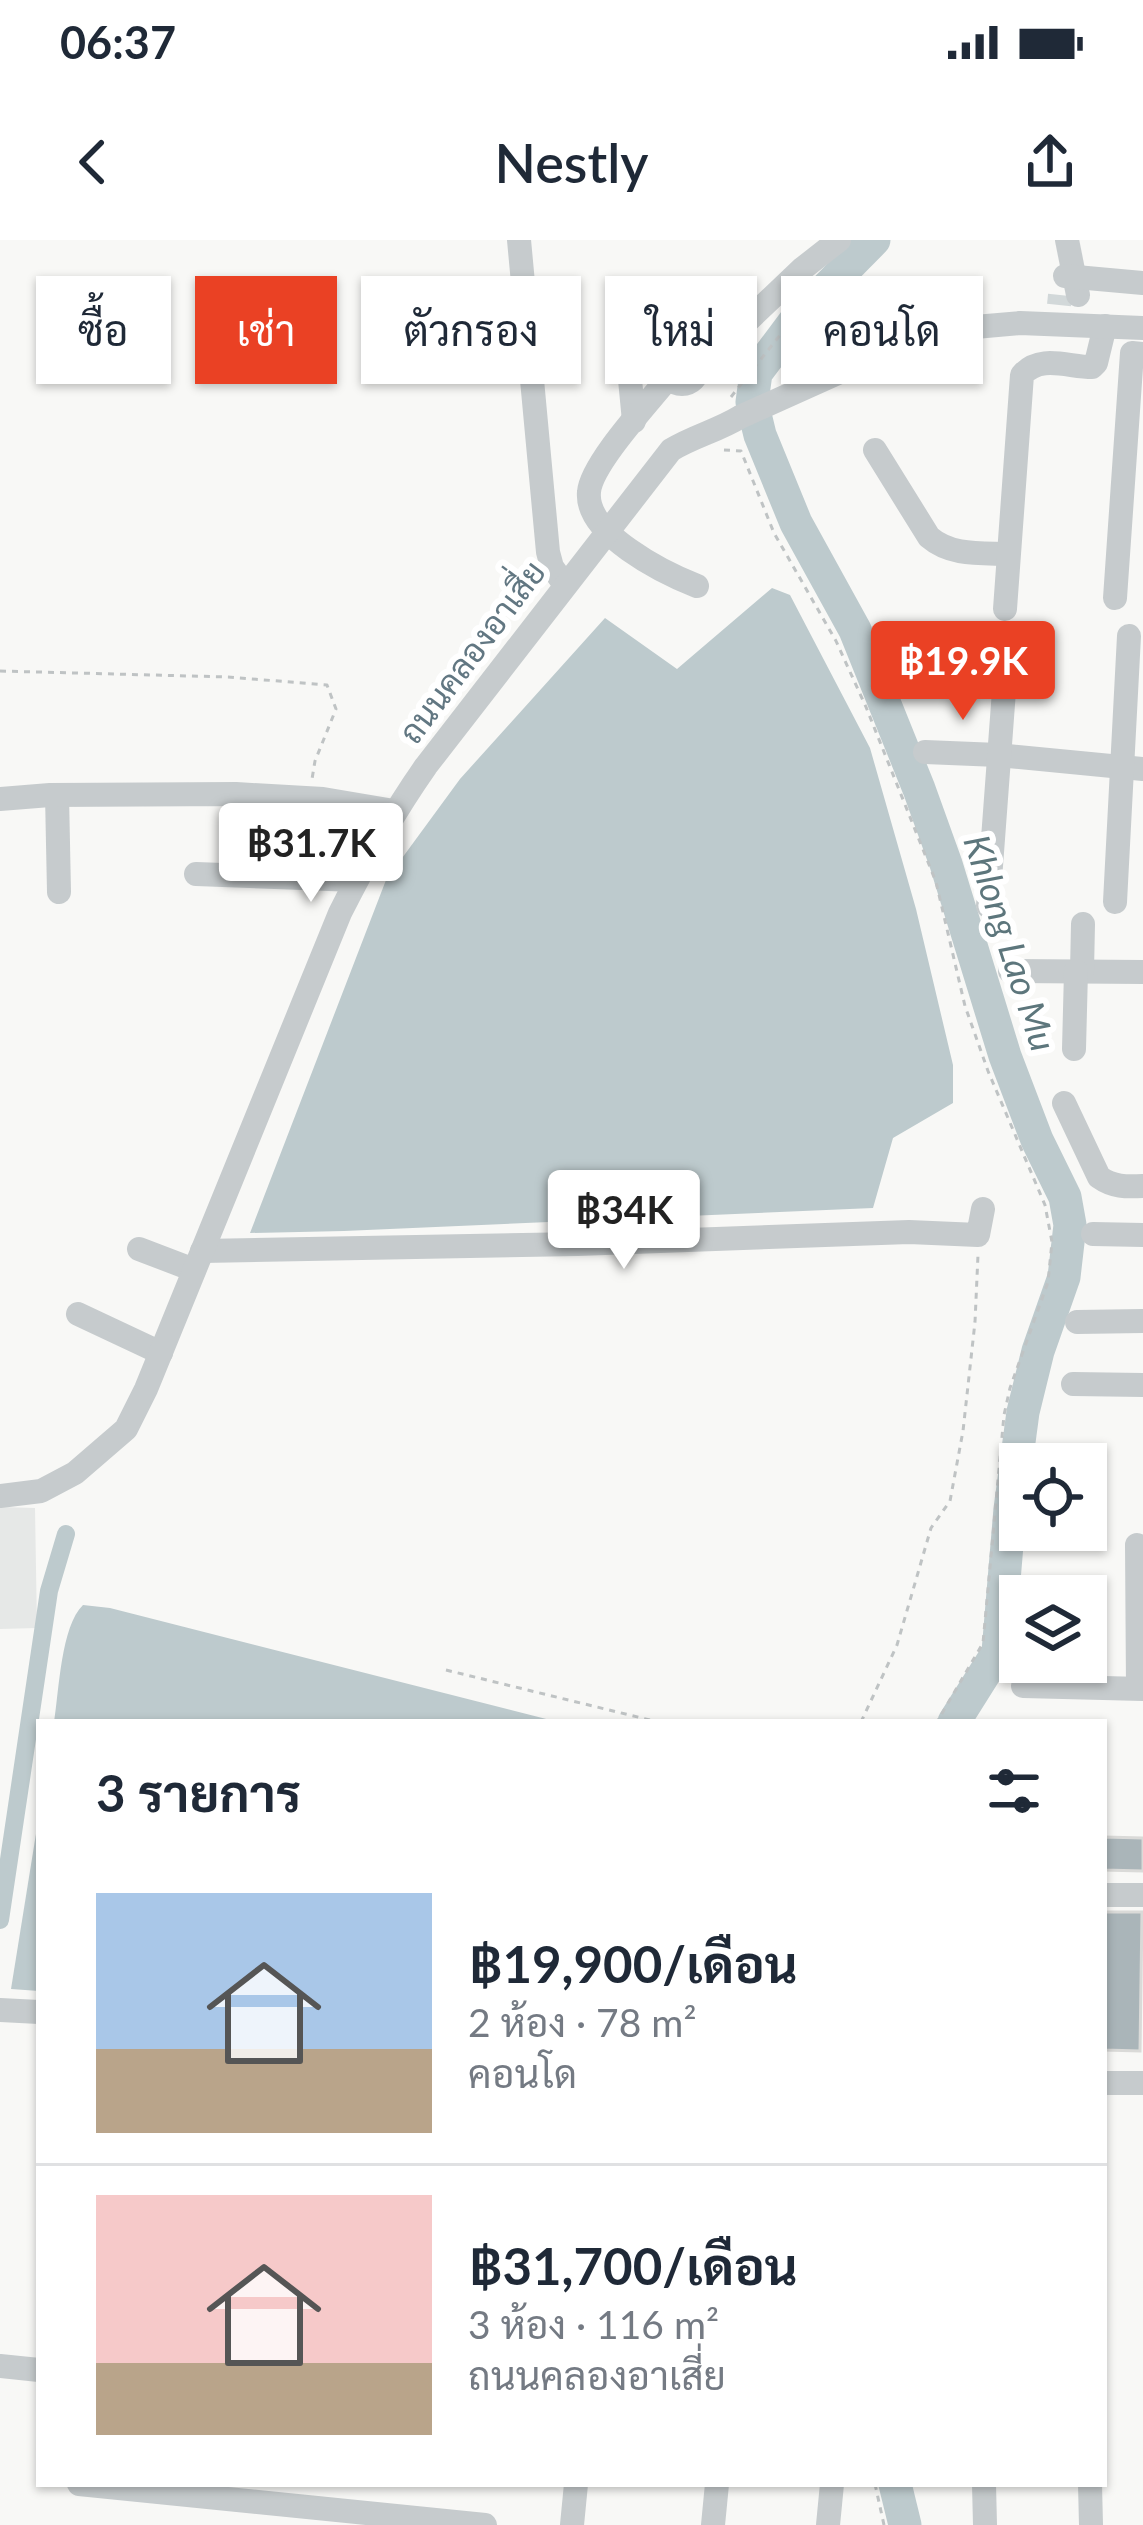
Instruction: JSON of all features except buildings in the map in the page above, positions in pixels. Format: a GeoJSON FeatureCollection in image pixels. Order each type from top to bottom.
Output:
{"type":"FeatureCollection","features":[{"type":"Feature","properties":{"kind":"street"},"geometry":{"type":"LineString","coordinates":[[519,240],[548,553],[565,585]]}},
{"type":"Feature","properties":{"kind":"street"},"geometry":{"type":"LineString","coordinates":[[697,586],[664,571],[605,532],[590,506],[590,484],[598,467],[669,377],[666,368],[674,354],[690,353],[699,367],[839,240]]}},
{"type":"Feature","properties":{"kind":"street"},"geometry":{"type":"LineString","coordinates":[[1069,290],[1143,284]]}},
{"type":"Feature","properties":{"kind":"street","name":"ถนนคลองอาเสี่ย"},"geometry":{"type":"LineString","coordinates":[[0,1496],[41,1491],[75,1473],[126,1429],[332,931],[394,811],[671,450],[696,434],[715,433],[731,412],[767,405],[911,340],[1020,323],[1069,290],[1105,326],[1143,328]]}},
{"type":"Feature","properties":{"kind":"street"},"geometry":{"type":"LineString","coordinates":[[1005,609],[1022,375],[1042,362],[1092,367],[1105,326]]}},
{"type":"Feature","properties":{"kind":"street"},"geometry":{"type":"LineString","coordinates":[[1115,598],[1132,352],[1143,354]]}},
{"type":"Feature","properties":{"kind":"street"},"geometry":{"type":"LineString","coordinates":[[630,384],[634,421]]}},
{"type":"Feature","properties":{"kind":"street"},"geometry":{"type":"LineString","coordinates":[[875,450],[929,537],[941,548],[1008,554]]}},
{"type":"Feature","properties":{"kind":"street"},"geometry":{"type":"LineString","coordinates":[[1115,902],[1132,768],[1129,636]]}},
{"type":"Feature","properties":{"kind":"street"},"geometry":{"type":"LineString","coordinates":[[988,906],[1008,637]]}},
{"type":"Feature","properties":{"kind":"street"},"geometry":{"type":"LineString","coordinates":[[925,752],[1132,768]]}},
{"type":"Feature","properties":{"kind":"street"},"geometry":{"type":"LineString","coordinates":[[0,800],[236,794],[308,798],[394,811]]}},
{"type":"Feature","properties":{"kind":"street"},"geometry":{"type":"LineString","coordinates":[[58,795],[59,892]]}},
{"type":"Feature","properties":{"kind":"street"},"geometry":{"type":"LineString","coordinates":[[196,874],[356,880]]}},
{"type":"Feature","properties":{"kind":"street"},"geometry":{"type":"LineString","coordinates":[[1074,1049],[1083,924]]}},
{"type":"Feature","properties":{"kind":"street"},"geometry":{"type":"LineString","coordinates":[[1010,971],[1143,972]]}},
{"type":"Feature","properties":{"kind":"street"},"geometry":{"type":"LineString","coordinates":[[1064,1102],[1099,1177],[1108,1184],[1143,1186]]}},
{"type":"Feature","properties":{"kind":"street"},"geometry":{"type":"LineString","coordinates":[[140,1249],[198,1260],[909,1232],[981,1222]]}},
{"type":"Feature","properties":{"kind":"street"},"geometry":{"type":"LineString","coordinates":[[1093,1234],[1143,1235]]}},
{"type":"Feature","properties":{"kind":"street"},"geometry":{"type":"LineString","coordinates":[[78,1314],[161,1353]]}},
{"type":"Feature","properties":{"kind":"street"},"geometry":{"type":"LineString","coordinates":[[1077,1322],[1143,1322]]}},
{"type":"Feature","properties":{"kind":"street"},"geometry":{"type":"LineString","coordinates":[[1073,1384],[1143,1384]]}},
{"type":"Feature","properties":{"kind":"street"},"geometry":{"type":"LineString","coordinates":[[1023,1686],[1140,1689],[1137,1545]]}},
{"type":"Feature","properties":{"kind":"street"},"geometry":{"type":"LineString","coordinates":[[1107,1895],[1143,1895]]}},
{"type":"Feature","properties":{"kind":"street"},"geometry":{"type":"LineString","coordinates":[[0,2010],[36,2012]]}},
{"type":"Feature","properties":{"kind":"street"},"geometry":{"type":"LineString","coordinates":[[1107,2083],[1143,2083]]}},
{"type":"Feature","properties":{"kind":"street"},"geometry":{"type":"LineString","coordinates":[[0,2366],[36,2370]]}},
{"type":"Feature","properties":{"kind":"street"},"geometry":{"type":"LineString","coordinates":[[109,2487],[485,2525]]}},
{"type":"Feature","properties":{"kind":"street"},"geometry":{"type":"LineString","coordinates":[[572,2525],[576,2487]]}},
{"type":"Feature","properties":{"kind":"street"},"geometry":{"type":"LineString","coordinates":[[713,2525],[717,2487]]}},
{"type":"Feature","properties":{"kind":"street"},"geometry":{"type":"LineString","coordinates":[[828,2525],[832,2487]]}},
{"type":"Feature","properties":{"kind":"street"},"geometry":{"type":"LineString","coordinates":[[984,2487],[985,2525]]}},
{"type":"Feature","properties":{"kind":"street"},"geometry":{"type":"LineString","coordinates":[[1090,2487],[1091,2525]]}},
{"type":"Feature","properties":{"kind":"path"},"geometry":{"type":"LineString","coordinates":[[731,412],[781,341]]}},
{"type":"Feature","properties":{"kind":"path"},"geometry":{"type":"LineString","coordinates":[[723,450],[741,451],[774,533],[836,641],[866,707],[935,882],[965,1006],[988,1071],[1049,1221],[1052,1263],[1048,1282],[1004,1415],[983,1643],[939,1719]]}},
{"type":"Feature","properties":{"kind":"path"},"geometry":{"type":"LineString","coordinates":[[0,670],[327,685],[336,709],[315,761],[308,798]]}},
{"type":"Feature","properties":{"kind":"path"},"geometry":{"type":"LineString","coordinates":[[861,1719],[897,1645],[931,1528],[950,1501],[963,1431],[981,1222]]}},
{"type":"Feature","properties":{"kind":"path"},"geometry":{"type":"LineString","coordinates":[[446,1670],[646,1719]]}},
{"type":"Feature","properties":{"kind":"path"},"geometry":{"type":"LineString","coordinates":[[875,2487],[884,2525]]}},
{"type":"Feature","properties":{"kind":"shaded area"},"geometry":{"type":"Polygon","coordinates":[[[772,588],[790,595],[870,748],[916,909],[953,1065],[953,1103],[893,1138],[873,1208],[250,1233],[386,880],[460,779],[605,618],[677,669],[772,588]]]}},
{"type":"Feature","properties":{"kind":"shaded area"},"geometry":{"type":"Polygon","coordinates":[[[0,1507],[35,1508],[37,1628],[0,1629],[0,1507]]]}},
{"type":"Feature","properties":{"kind":"shaded area"},"geometry":{"type":"Polygon","coordinates":[[[83,1605],[110,1608],[546,1719],[54,1719],[65,1643],[83,1605]]]}},
{"type":"Feature","properties":{"kind":"shaded area"},"geometry":{"type":"Polygon","coordinates":[[[36,1834],[36,1991],[11,1989],[36,1834]]]}},
{"type":"Feature","properties":{"kind":"waterway","name":"Khlong Lao Mu"},"geometry":{"type":"LineString","coordinates":[[874,240],[798,317],[756,373],[752,402],[760,435],[796,523],[855,630],[919,789],[1005,1056],[1065,1197],[1070,1225],[1064,1277],[1023,1412],[998,1652],[956,1719]]}},
{"type":"Feature","properties":{"kind":"waterway"},"geometry":{"type":"LineString","coordinates":[[0,1920],[49,1591],[66,1534]]}},
{"type":"Feature","properties":{"kind":"waterway","name":"Khlong Lao Mu"},"geometry":{"type":"LineString","coordinates":[[896,2487],[905,2525]]}},
{"type":"Feature","properties":{"kind":"tunnel"},"geometry":{"type":"LineString","coordinates":[[1059,305],[1060,295]]}}]}
